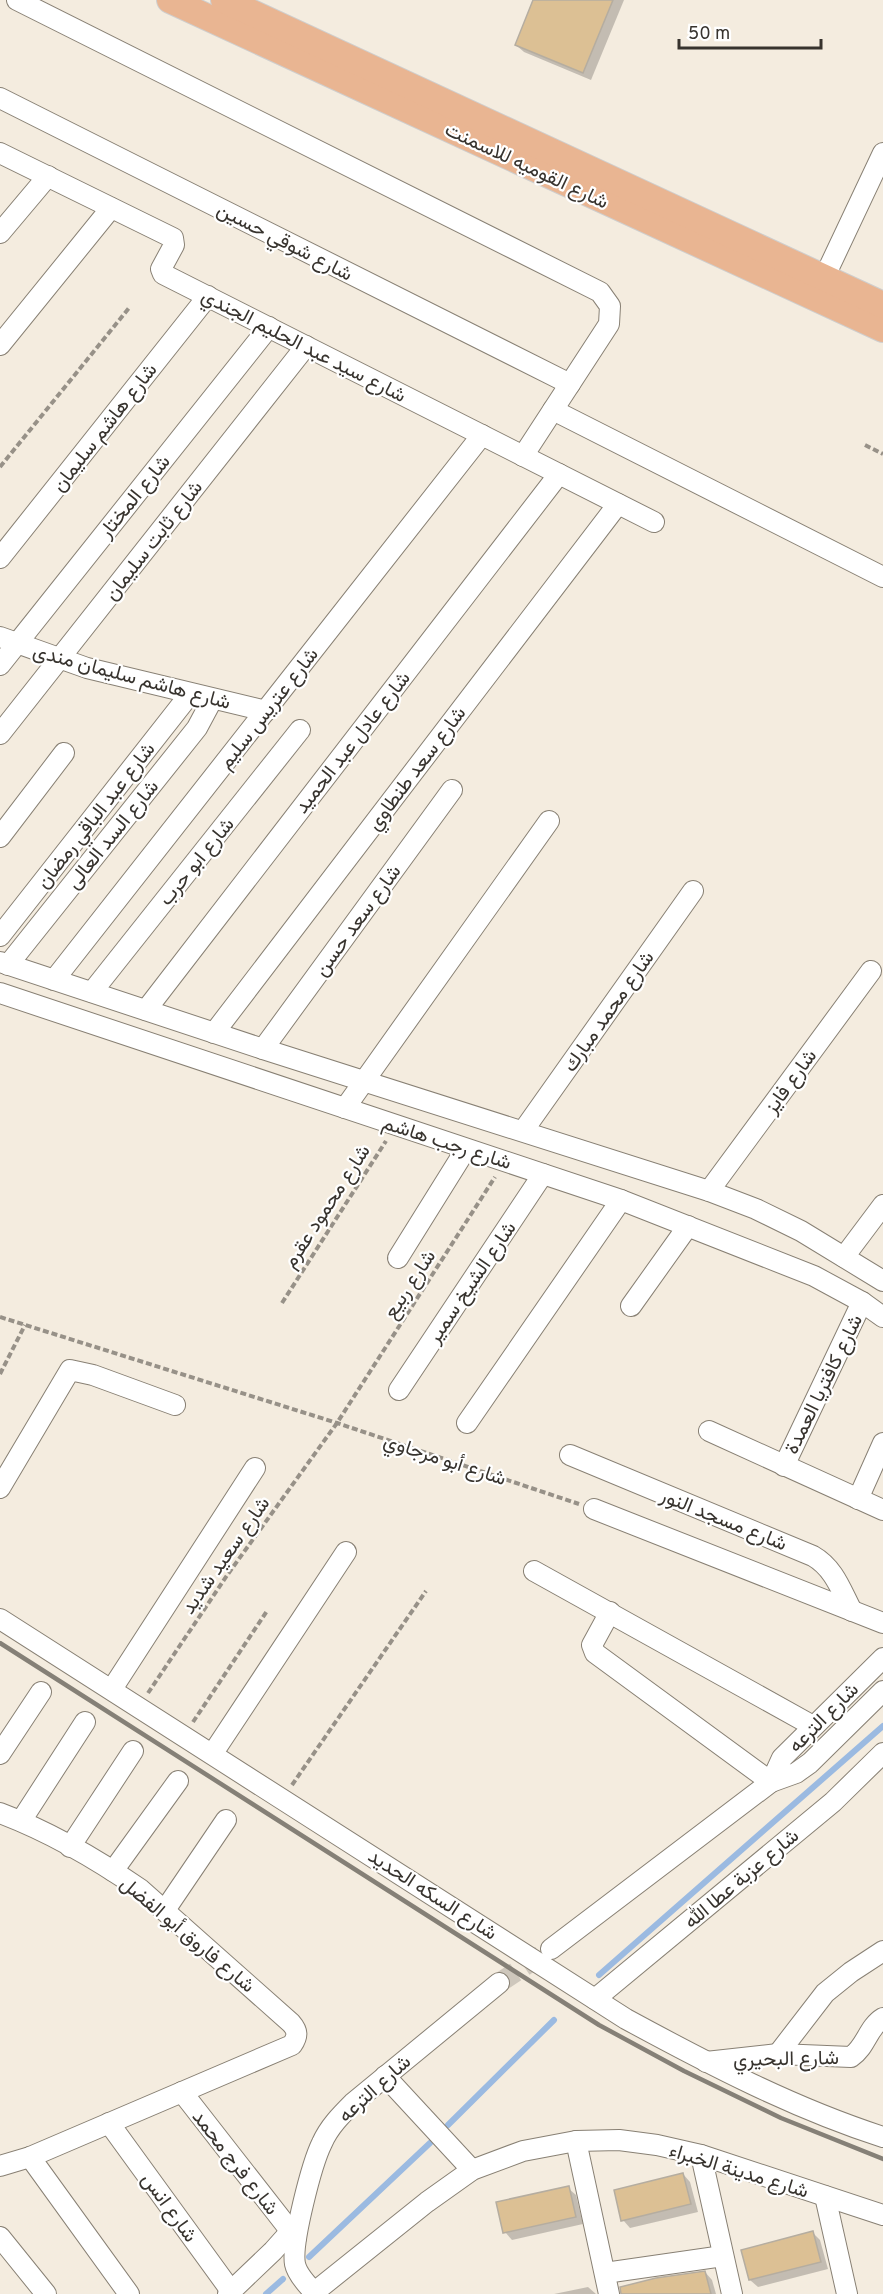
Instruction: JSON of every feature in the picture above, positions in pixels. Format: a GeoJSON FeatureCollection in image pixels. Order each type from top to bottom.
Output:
{"type":"FeatureCollection","features":[{"type":"Feature","properties":{"kind":"main road","name":"شارع القوميه للاسمنت"},"geometry":{"type":"LineString","coordinates":[[170,0],[820,288],[883,305]]}},
{"type":"Feature","properties":{"kind":"main road","name":"شارع القوميه للاسمنت"},"geometry":{"type":"LineString","coordinates":[[224,0],[820,288],[883,329]]}},
{"type":"Feature","properties":{"kind":"street"},"geometry":{"type":"LineString","coordinates":[[17,0],[600,292],[610,306],[609,324],[523,456]]}},
{"type":"Feature","properties":{"kind":"street","name":"شارع شوقي حسين"},"geometry":{"type":"LineString","coordinates":[[0,98],[570,384]]}},
{"type":"Feature","properties":{"kind":"street","name":"شارع سيد عبد الحليم الجندي"},"geometry":{"type":"LineString","coordinates":[[0,153],[173,238],[174,245],[162,267],[162,273],[654,522]]}},
{"type":"Feature","properties":{"kind":"street"},"geometry":{"type":"LineString","coordinates":[[820,288],[883,153]]}},
{"type":"Feature","properties":{"kind":"street"},"geometry":{"type":"LineString","coordinates":[[0,233],[48,176]]}},
{"type":"Feature","properties":{"kind":"street"},"geometry":{"type":"LineString","coordinates":[[0,345],[111,208]]}},
{"type":"Feature","properties":{"kind":"street","name":"شارع هاشم سليمان"},"geometry":{"type":"LineString","coordinates":[[0,558],[208,297]]}},
{"type":"Feature","properties":{"kind":"street","name":"شارع المختار"},"geometry":{"type":"LineString","coordinates":[[0,665],[8,640],[269,327]]}},
{"type":"Feature","properties":{"kind":"street","name":"شارع ثابت سليمان"},"geometry":{"type":"LineString","coordinates":[[0,734],[306,346]]}},
{"type":"Feature","properties":{"kind":"street"},"geometry":{"type":"LineString","coordinates":[[553,410],[883,577]]}},
{"type":"Feature","properties":{"kind":"street","name":"شارع عتريس سليم"},"geometry":{"type":"LineString","coordinates":[[54,980],[482,435]]}},
{"type":"Feature","properties":{"kind":"street","name":"شارع عادل عبد الحميد"},"geometry":{"type":"LineString","coordinates":[[146,1010],[559,474]]}},
{"type":"Feature","properties":{"kind":"street","name":"شارع سعد طنطاوي"},"geometry":{"type":"LineString","coordinates":[[214,1033],[618,504]]}},
{"type":"Feature","properties":{"kind":"street","name":"شارع هاشم سليمان مندى"},"geometry":{"type":"LineString","coordinates":[[8,640],[59,659],[212,700],[266,711]]}},
{"type":"Feature","properties":{"kind":"street","name":"شارع عبد الباقي رمضان"},"geometry":{"type":"LineString","coordinates":[[0,936],[190,694]]}},
{"type":"Feature","properties":{"kind":"street","name":"شارع السد العالى"},"geometry":{"type":"LineString","coordinates":[[4,964],[197,728],[212,700]]}},
{"type":"Feature","properties":{"kind":"street","name":"شارع ابو حرب"},"geometry":{"type":"LineString","coordinates":[[92,992],[300,730]]}},
{"type":"Feature","properties":{"kind":"street"},"geometry":{"type":"LineString","coordinates":[[0,837],[64,753]]}},
{"type":"Feature","properties":{"kind":"street","name":"شارع سعد حسن"},"geometry":{"type":"LineString","coordinates":[[263,1049],[452,790]]}},
{"type":"Feature","properties":{"kind":"street"},"geometry":{"type":"LineString","coordinates":[[345,1108],[549,821]]}},
{"type":"Feature","properties":{"kind":"street","name":"شارع محمد مبارك"},"geometry":{"type":"LineString","coordinates":[[523,1131],[693,891]]}},
{"type":"Feature","properties":{"kind":"street","name":"شارع رجب هاشم"},"geometry":{"type":"LineString","coordinates":[[4,964],[709,1191],[756,1209],[801,1231],[883,1281]]}},
{"type":"Feature","properties":{"kind":"street","name":"شارع فايز"},"geometry":{"type":"LineString","coordinates":[[709,1191],[871,971]]}},
{"type":"Feature","properties":{"kind":"street","name":"شارع رجب هاشم"},"geometry":{"type":"LineString","coordinates":[[0,993],[621,1200],[814,1276],[862,1302],[883,1317]]}},
{"type":"Feature","properties":{"kind":"street"},"geometry":{"type":"LineString","coordinates":[[398,1258],[466,1149]]}},
{"type":"Feature","properties":{"kind":"street","name":"شارع الشيخ سمير"},"geometry":{"type":"LineString","coordinates":[[399,1390],[543,1174]]}},
{"type":"Feature","properties":{"kind":"street"},"geometry":{"type":"LineString","coordinates":[[467,1423],[621,1200]]}},
{"type":"Feature","properties":{"kind":"street"},"geometry":{"type":"LineString","coordinates":[[839,1290],[851,1261],[883,1205]]}},
{"type":"Feature","properties":{"kind":"street"},"geometry":{"type":"LineString","coordinates":[[631,1306],[688,1226]]}},
{"type":"Feature","properties":{"kind":"street","name":"شارع كافتريا العمدة"},"geometry":{"type":"LineString","coordinates":[[784,1466],[862,1302]]}},
{"type":"Feature","properties":{"kind":"street"},"geometry":{"type":"LineString","coordinates":[[0,1488],[69,1370],[175,1405]]}},
{"type":"Feature","properties":{"kind":"street"},"geometry":{"type":"LineString","coordinates":[[709,1431],[883,1510]]}},
{"type":"Feature","properties":{"kind":"street"},"geometry":{"type":"LineString","coordinates":[[858,1499],[883,1443]]}},
{"type":"Feature","properties":{"kind":"street","name":"شارع مسجد النور"},"geometry":{"type":"LineString","coordinates":[[570,1455],[813,1556],[831,1571],[852,1611]]}},
{"type":"Feature","properties":{"kind":"street"},"geometry":{"type":"LineString","coordinates":[[112,1689],[255,1468]]}},
{"type":"Feature","properties":{"kind":"street"},"geometry":{"type":"LineString","coordinates":[[594,1509],[883,1623]]}},
{"type":"Feature","properties":{"kind":"street"},"geometry":{"type":"LineString","coordinates":[[213,1753],[346,1552]]}},
{"type":"Feature","properties":{"kind":"street"},"geometry":{"type":"LineString","coordinates":[[534,1571],[813,1726]]}},
{"type":"Feature","properties":{"kind":"street"},"geometry":{"type":"LineString","coordinates":[[610,1612],[592,1645],[595,1653],[771,1782]]}},
{"type":"Feature","properties":{"kind":"street","name":"شارع السكه الحديد"},"geometry":{"type":"LineString","coordinates":[[0,1618],[626,2019],[706,2062],[792,2102],[883,2137]]}},
{"type":"Feature","properties":{"kind":"street","name":"شارع الترعه"},"geometry":{"type":"LineString","coordinates":[[771,1782],[782,1758],[883,1658]]}},
{"type":"Feature","properties":{"kind":"street","name":"شارع الترعه"},"geometry":{"type":"LineString","coordinates":[[551,1949],[771,1782],[796,1773],[810,1763],[883,1691]]}},
{"type":"Feature","properties":{"kind":"street"},"geometry":{"type":"LineString","coordinates":[[0,1754],[41,1692]]}},
{"type":"Feature","properties":{"kind":"street"},"geometry":{"type":"LineString","coordinates":[[21,1821],[85,1722]]}},
{"type":"Feature","properties":{"kind":"street"},"geometry":{"type":"LineString","coordinates":[[70,1847],[133,1751]]}},
{"type":"Feature","properties":{"kind":"street","name":"شارع عزبة عطا الله"},"geometry":{"type":"LineString","coordinates":[[595,1999],[833,1802],[883,1753]]}},
{"type":"Feature","properties":{"kind":"street"},"geometry":{"type":"LineString","coordinates":[[113,1871],[178,1781]]}},
{"type":"Feature","properties":{"kind":"street","name":"شارع فاروق أبو الفضل"},"geometry":{"type":"LineString","coordinates":[[0,1812],[113,1871],[165,1910],[297,2029],[297,2037],[292,2045],[182,2092]]}},
{"type":"Feature","properties":{"kind":"street"},"geometry":{"type":"LineString","coordinates":[[165,1910],[226,1820]]}},
{"type":"Feature","properties":{"kind":"street"},"geometry":{"type":"LineString","coordinates":[[778,2054],[825,1994],[851,1972],[883,1951]]}},
{"type":"Feature","properties":{"kind":"street","name":"شارع الترعه"},"geometry":{"type":"LineString","coordinates":[[314,2294],[295,2267],[293,2235],[321,2144],[338,2117],[499,1983]]}},
{"type":"Feature","properties":{"kind":"street","name":"شارع البحيري"},"geometry":{"type":"LineString","coordinates":[[706,2062],[778,2054],[851,2057],[860,2049],[876,2023],[883,2018]]}},
{"type":"Feature","properties":{"kind":"street"},"geometry":{"type":"LineString","coordinates":[[386,2076],[472,2170]]}},
{"type":"Feature","properties":{"kind":"street"},"geometry":{"type":"LineString","coordinates":[[0,2166],[30,2157],[182,2092]]}},
{"type":"Feature","properties":{"kind":"street","name":"شارع فرج محمد"},"geometry":{"type":"LineString","coordinates":[[182,2092],[293,2235]]}},
{"type":"Feature","properties":{"kind":"street","name":"شارع انس"},"geometry":{"type":"LineString","coordinates":[[109,2123],[230,2292]]}},
{"type":"Feature","properties":{"kind":"street"},"geometry":{"type":"LineString","coordinates":[[576,2140],[609,2294]]}},
{"type":"Feature","properties":{"kind":"street","name":"شارع مدينة الخبراء"},"geometry":{"type":"LineString","coordinates":[[314,2294],[427,2202],[472,2170],[523,2151],[576,2140],[619,2140],[657,2145],[701,2155],[883,2215]]}},
{"type":"Feature","properties":{"kind":"street"},"geometry":{"type":"LineString","coordinates":[[701,2155],[732,2294]]}},
{"type":"Feature","properties":{"kind":"street"},"geometry":{"type":"LineString","coordinates":[[30,2157],[129,2294]]}},
{"type":"Feature","properties":{"kind":"street"},"geometry":{"type":"LineString","coordinates":[[825,2196],[847,2294]]}},
{"type":"Feature","properties":{"kind":"street"},"geometry":{"type":"LineString","coordinates":[[230,2292],[293,2235]]}},
{"type":"Feature","properties":{"kind":"street"},"geometry":{"type":"LineString","coordinates":[[0,2237],[46,2294]]}},
{"type":"Feature","properties":{"kind":"street"},"geometry":{"type":"LineString","coordinates":[[605,2273],[723,2256]]}},
{"type":"Feature","properties":{"kind":"path"},"geometry":{"type":"LineString","coordinates":[[0,467],[129,308]]}},
{"type":"Feature","properties":{"kind":"path"},"geometry":{"type":"LineString","coordinates":[[866,445],[883,454]]}},
{"type":"Feature","properties":{"kind":"path","name":"شارع محمود عقرم"},"geometry":{"type":"LineString","coordinates":[[282,1303],[396,1125]]}},
{"type":"Feature","properties":{"kind":"path","name":"شارع ربيع"},"geometry":{"type":"LineString","coordinates":[[337,1423],[505,1162]]}},
{"type":"Feature","properties":{"kind":"path","name":"شارع أبو مرجاوي"},"geometry":{"type":"LineString","coordinates":[[0,1317],[337,1423],[594,1509]]}},
{"type":"Feature","properties":{"kind":"path"},"geometry":{"type":"LineString","coordinates":[[0,1374],[25,1325]]}},
{"type":"Feature","properties":{"kind":"path","name":"شارع سعيد شديد"},"geometry":{"type":"LineString","coordinates":[[140,1706],[228,1574],[337,1423]]}},
{"type":"Feature","properties":{"kind":"path"},"geometry":{"type":"LineString","coordinates":[[283,1798],[426,1591]]}},
{"type":"Feature","properties":{"kind":"path"},"geometry":{"type":"LineString","coordinates":[[184,1735],[267,1611]]}},
{"type":"Feature","properties":{"kind":"building"},"geometry":{"type":"Polygon","coordinates":[[[533,0],[613,0],[583,73],[515,45],[533,0]]]}},
{"type":"Feature","properties":{"kind":"building"},"geometry":{"type":"Polygon","coordinates":[[[683,2173],[691,2204],[621,2221],[614,2190],[683,2173]]]}},
{"type":"Feature","properties":{"kind":"building"},"geometry":{"type":"Polygon","coordinates":[[[569,2186],[576,2217],[503,2233],[496,2202],[569,2186]]]}},
{"type":"Feature","properties":{"kind":"building"},"geometry":{"type":"Polygon","coordinates":[[[813,2231],[821,2262],[749,2280],[741,2250],[813,2231]]]}},
{"type":"Feature","properties":{"kind":"building"},"geometry":{"type":"Polygon","coordinates":[[[705,2271],[711,2294],[621,2294],[620,2287],[656,2278],[705,2271]]]}},
{"type":"Feature","properties":{"kind":"waterway"},"geometry":{"type":"LineString","coordinates":[[599,1975],[883,1726]]}},
{"type":"Feature","properties":{"kind":"waterway"},"geometry":{"type":"LineString","coordinates":[[448,2125],[554,2020]]}},
{"type":"Feature","properties":{"kind":"waterway"},"geometry":{"type":"LineString","coordinates":[[309,2257],[430,2143]]}},
{"type":"Feature","properties":{"kind":"waterway"},"geometry":{"type":"LineString","coordinates":[[266,2294],[283,2279]]}},
{"type":"Feature","properties":{"kind":"tunnel"},"geometry":{"type":"LineString","coordinates":[[499,1983],[546,1952]]}},
{"type":"Feature","properties":{"kind":"railway"},"geometry":{"type":"LineString","coordinates":[[0,1643],[599,2025],[684,2071],[781,2118],[883,2159]]}}]}
